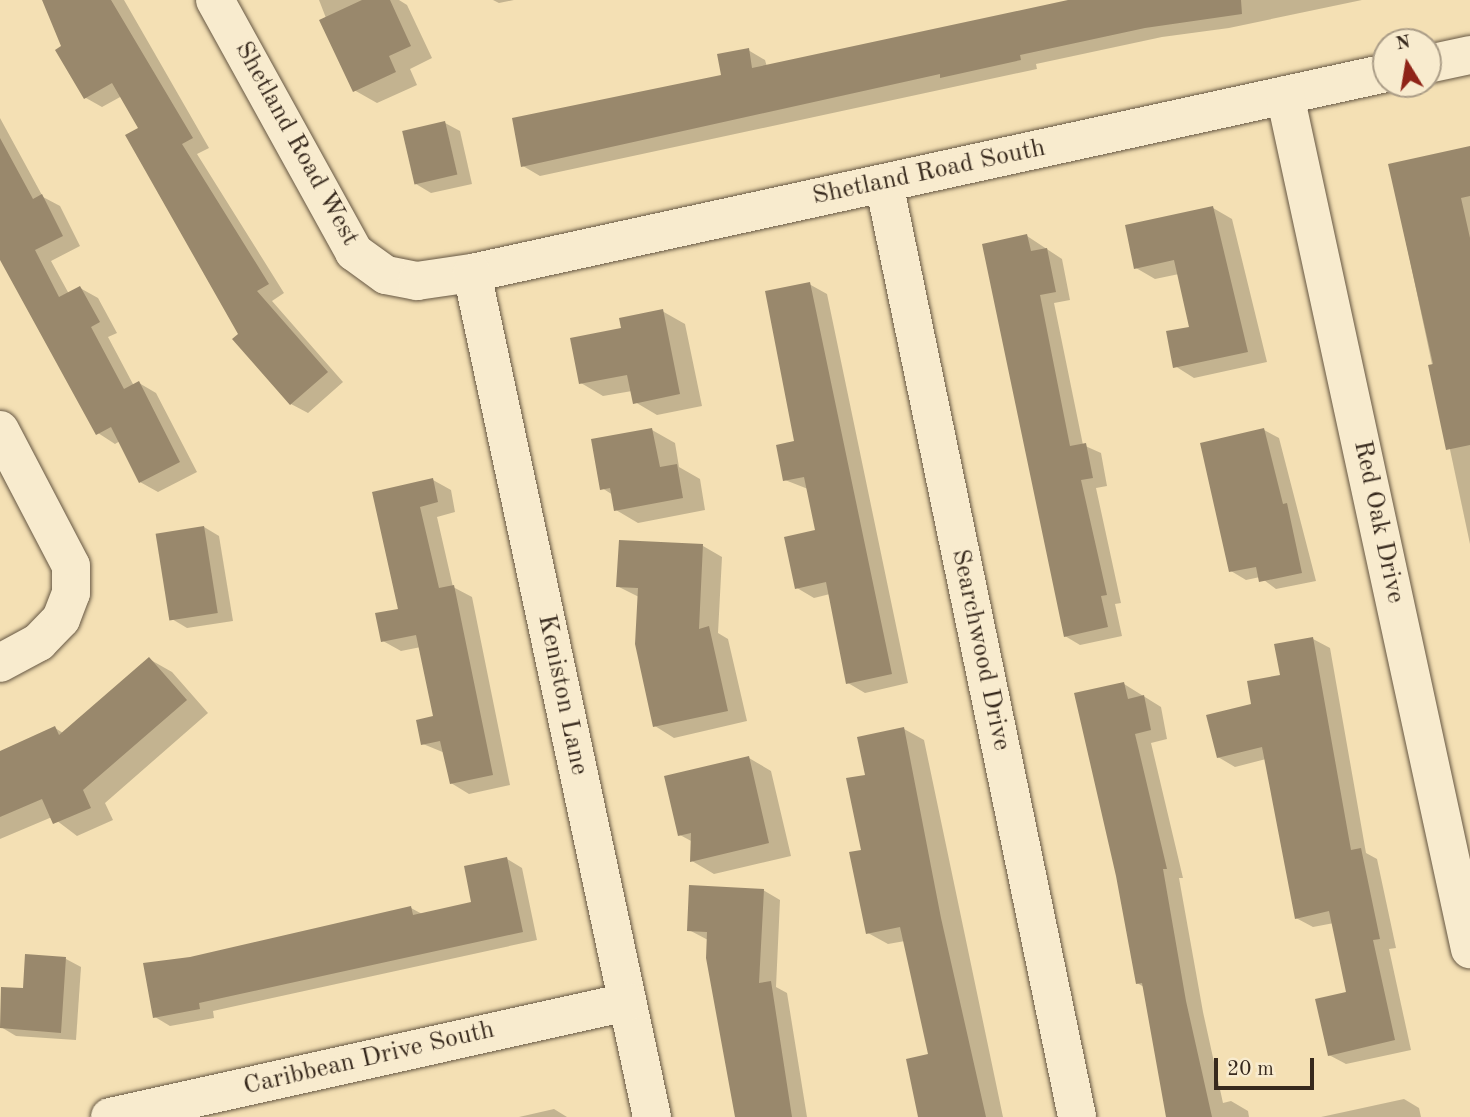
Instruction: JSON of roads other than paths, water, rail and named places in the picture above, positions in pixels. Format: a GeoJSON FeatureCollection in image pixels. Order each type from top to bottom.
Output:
{"type":"FeatureCollection","features":[{"type":"Feature","properties":{"kind":"street","name":"Shetland Road West"},"geometry":{"type":"LineString","coordinates":[[215,0],[354,252],[386,275],[417,281],[472,274]]}},
{"type":"Feature","properties":{"kind":"street"},"geometry":{"type":"LineString","coordinates":[[1442,61],[1470,55]]}},
{"type":"Feature","properties":{"kind":"street","name":"Shetland Road South"},"geometry":{"type":"LineString","coordinates":[[472,274],[1372,76]]}},
{"type":"Feature","properties":{"kind":"street","name":"Red Oak Drive"},"geometry":{"type":"LineString","coordinates":[[1285,95],[1470,949]]}},
{"type":"Feature","properties":{"kind":"street","name":"Searchwood Drive"},"geometry":{"type":"LineString","coordinates":[[884,183],[1077,1117]]}},
{"type":"Feature","properties":{"kind":"street","name":"Keniston Lane"},"geometry":{"type":"LineString","coordinates":[[472,274],[652,1117]]}},
{"type":"Feature","properties":{"kind":"street"},"geometry":{"type":"LineString","coordinates":[[0,430],[60,538],[71,566],[71,593],[61,618],[39,642],[0,663]]}},
{"type":"Feature","properties":{"kind":"street","name":"Caribbean Drive South"},"geometry":{"type":"LineString","coordinates":[[110,1117],[627,1002]]}}]}
